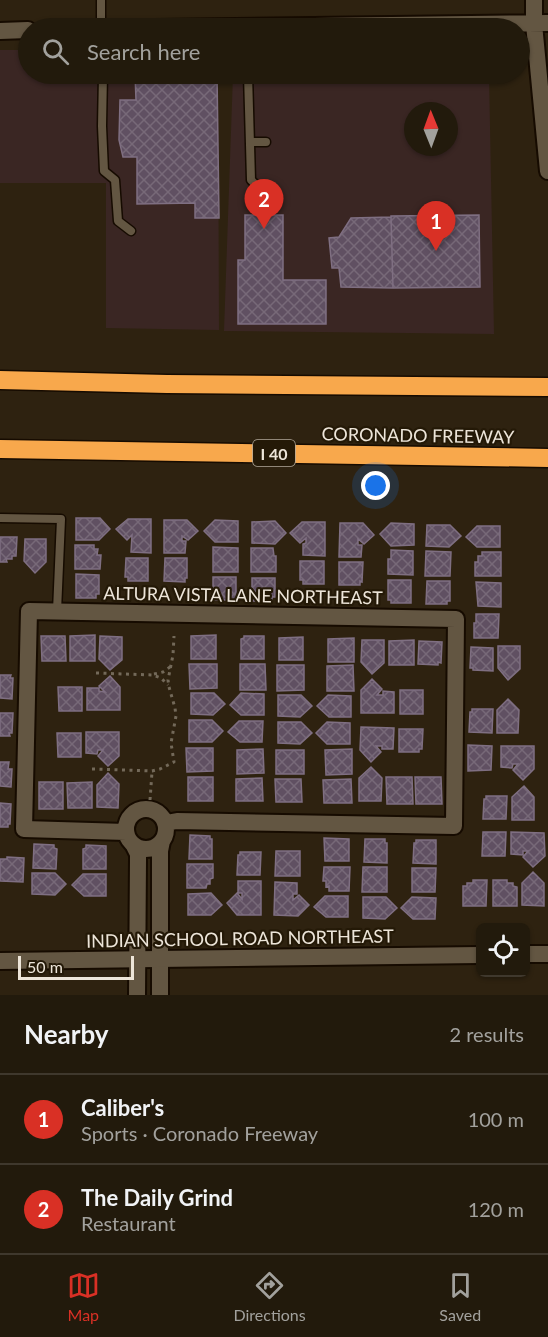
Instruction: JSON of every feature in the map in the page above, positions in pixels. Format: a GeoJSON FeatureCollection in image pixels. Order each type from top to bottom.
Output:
{"type":"FeatureCollection","features":[{"type":"Feature","properties":{"kind":"highway"},"geometry":{"type":"LineString","coordinates":[[0,380],[167,384],[548,387]]}},
{"type":"Feature","properties":{"kind":"highway","name":"CORONADO FREEWAY"},"geometry":{"type":"LineString","coordinates":[[0,448],[548,458]]}},
{"type":"Feature","properties":{"kind":"street"},"geometry":{"type":"LineString","coordinates":[[534,0],[541,23],[548,171]]}},
{"type":"Feature","properties":{"kind":"street"},"geometry":{"type":"LineString","coordinates":[[0,30],[18,30]]}},
{"type":"Feature","properties":{"kind":"street","name":"ALTURA VISTA LANE NORTHEAST"},"geometry":{"type":"LineString","coordinates":[[130,838],[24,829],[29,610],[456,619],[454,826],[166,823]]}},
{"type":"Feature","properties":{"kind":"street"},"geometry":{"type":"LineString","coordinates":[[137,995],[138,860],[136,847],[126,825],[134,813],[147,808],[159,813],[167,829],[162,841],[160,859],[160,995]]}},
{"type":"Feature","properties":{"kind":"street"},"geometry":{"type":"LineString","coordinates":[[130,838],[139,847],[145,849],[152,848],[162,841]]}},
{"type":"Feature","properties":{"kind":"street"},"geometry":{"type":"LineString","coordinates":[[530,954],[548,954]]}},
{"type":"Feature","properties":{"kind":"street","name":"INDIAN SCHOOL ROAD NORTHEAST"},"geometry":{"type":"LineString","coordinates":[[0,960],[476,955]]}},
{"type":"Feature","properties":{"kind":"lane"},"geometry":{"type":"LineString","coordinates":[[101,0],[101,18]]}},
{"type":"Feature","properties":{"kind":"lane"},"geometry":{"type":"LineString","coordinates":[[103,84],[104,171],[115,180],[118,221],[131,231]]}},
{"type":"Feature","properties":{"kind":"lane"},"geometry":{"type":"LineString","coordinates":[[248,84],[250,180],[255,184]]}},
{"type":"Feature","properties":{"kind":"lane"},"geometry":{"type":"LineString","coordinates":[[250,142],[266,142]]}},
{"type":"Feature","properties":{"kind":"lane"},"geometry":{"type":"LineString","coordinates":[[0,518],[61,519],[57,611]]}},
{"type":"Feature","properties":{"kind":"path"},"geometry":{"type":"LineString","coordinates":[[92,769],[152,771],[174,762],[171,743],[176,716],[169,687],[174,636]]}},
{"type":"Feature","properties":{"kind":"path"},"geometry":{"type":"LineString","coordinates":[[153,675],[163,672],[170,666]]}},
{"type":"Feature","properties":{"kind":"path"},"geometry":{"type":"LineString","coordinates":[[96,673],[153,675],[161,678],[169,687]]}},
{"type":"Feature","properties":{"kind":"path"},"geometry":{"type":"LineString","coordinates":[[150,800],[152,771]]}},
{"type":"Feature","properties":{"kind":"shaded area"},"geometry":{"type":"Polygon","coordinates":[[[0,50],[18,50],[18,84],[218,84],[219,330],[106,328],[106,183],[0,183],[0,50]]]}},
{"type":"Feature","properties":{"kind":"shaded area"},"geometry":{"type":"Polygon","coordinates":[[[233,84],[489,84],[494,334],[224,331],[233,84]]]}},
{"type":"Feature","properties":{"kind":"building"},"geometry":{"type":"Polygon","coordinates":[[[135,84],[217,84],[219,218],[195,218],[195,203],[137,204],[137,157],[123,157],[119,140],[120,100],[136,100],[135,84]]]}},
{"type":"Feature","properties":{"kind":"building"},"geometry":{"type":"Polygon","coordinates":[[[245,215],[283,215],[283,280],[326,280],[326,324],[238,324],[238,260],[245,260],[245,215]]]}},
{"type":"Feature","properties":{"kind":"building"},"geometry":{"type":"Polygon","coordinates":[[[479,215],[480,287],[393,288],[391,216],[479,215]]]}},
{"type":"Feature","properties":{"kind":"building"},"geometry":{"type":"Polygon","coordinates":[[[391,217],[393,288],[341,287],[339,268],[332,268],[329,238],[339,237],[351,218],[391,217]]]}},
{"type":"Feature","properties":{"kind":"building"},"geometry":{"type":"Polygon","coordinates":[[[76,518],[100,518],[110,529],[99,540],[76,540],[76,518]]]}},
{"type":"Feature","properties":{"kind":"building"},"geometry":{"type":"Polygon","coordinates":[[[128,519],[151,519],[151,553],[131,552],[132,535],[127,540],[116,529],[128,519]]]}},
{"type":"Feature","properties":{"kind":"building"},"geometry":{"type":"Polygon","coordinates":[[[164,520],[187,520],[198,531],[188,540],[182,536],[182,541],[186,541],[185,553],[164,553],[164,520]]]}},
{"type":"Feature","properties":{"kind":"building"},"geometry":{"type":"Polygon","coordinates":[[[215,520],[238,521],[238,542],[215,542],[204,531],[215,520]]]}},
{"type":"Feature","properties":{"kind":"building"},"geometry":{"type":"Polygon","coordinates":[[[275,521],[286,533],[275,544],[252,543],[252,522],[275,521]]]}},
{"type":"Feature","properties":{"kind":"building"},"geometry":{"type":"Polygon","coordinates":[[[302,522],[325,522],[325,556],[303,555],[303,544],[306,543],[306,538],[300,543],[290,533],[302,522]]]}},
{"type":"Feature","properties":{"kind":"building"},"geometry":{"type":"Polygon","coordinates":[[[340,523],[363,523],[374,535],[364,544],[358,539],[358,545],[362,545],[361,557],[339,557],[340,523]]]}},
{"type":"Feature","properties":{"kind":"building"},"geometry":{"type":"Polygon","coordinates":[[[391,523],[414,524],[414,545],[391,546],[380,534],[391,523]]]}},
{"type":"Feature","properties":{"kind":"building"},"geometry":{"type":"Polygon","coordinates":[[[427,525],[450,525],[461,536],[449,547],[426,546],[427,525]]]}},
{"type":"Feature","properties":{"kind":"building"},"geometry":{"type":"Polygon","coordinates":[[[477,526],[500,526],[500,547],[477,547],[466,537],[477,526]]]}},
{"type":"Feature","properties":{"kind":"building"},"geometry":{"type":"Polygon","coordinates":[[[0,537],[17,537],[16,556],[6,559],[7,562],[0,562],[0,537]]]}},
{"type":"Feature","properties":{"kind":"building"},"geometry":{"type":"Polygon","coordinates":[[[25,539],[46,539],[46,562],[35,573],[24,561],[25,539]]]}},
{"type":"Feature","properties":{"kind":"building"},"geometry":{"type":"Polygon","coordinates":[[[75,545],[94,545],[94,549],[98,549],[97,555],[101,555],[100,569],[75,569],[75,545]]]}},
{"type":"Feature","properties":{"kind":"building"},"geometry":{"type":"Polygon","coordinates":[[[213,547],[238,548],[238,572],[213,572],[213,547]]]}},
{"type":"Feature","properties":{"kind":"building"},"geometry":{"type":"Polygon","coordinates":[[[251,548],[273,548],[274,556],[276,556],[276,572],[251,572],[251,548]]]}},
{"type":"Feature","properties":{"kind":"building"},"geometry":{"type":"Polygon","coordinates":[[[391,550],[413,551],[413,575],[388,574],[388,559],[391,559],[391,550]]]}},
{"type":"Feature","properties":{"kind":"building"},"geometry":{"type":"Polygon","coordinates":[[[426,551],[451,552],[450,576],[425,576],[426,551]]]}},
{"type":"Feature","properties":{"kind":"building"},"geometry":{"type":"Polygon","coordinates":[[[482,552],[501,552],[501,576],[475,576],[475,562],[478,562],[478,556],[482,556],[482,552]]]}},
{"type":"Feature","properties":{"kind":"building"},"geometry":{"type":"Polygon","coordinates":[[[126,558],[148,558],[148,581],[128,581],[128,577],[125,577],[126,558]]]}},
{"type":"Feature","properties":{"kind":"building"},"geometry":{"type":"Polygon","coordinates":[[[165,558],[187,558],[185,582],[164,581],[165,558]]]}},
{"type":"Feature","properties":{"kind":"building"},"geometry":{"type":"Polygon","coordinates":[[[300,561],[324,561],[324,584],[303,584],[303,580],[300,580],[300,561]]]}},
{"type":"Feature","properties":{"kind":"building"},"geometry":{"type":"Polygon","coordinates":[[[339,562],[363,562],[360,585],[339,585],[339,562]]]}},
{"type":"Feature","properties":{"kind":"building"},"geometry":{"type":"Polygon","coordinates":[[[76,574],[99,575],[99,594],[96,594],[96,598],[76,598],[76,574]]]}},
{"type":"Feature","properties":{"kind":"building"},"geometry":{"type":"Polygon","coordinates":[[[213,577],[236,577],[236,600],[215,600],[213,577]]]}},
{"type":"Feature","properties":{"kind":"building"},"geometry":{"type":"Polygon","coordinates":[[[252,578],[275,578],[275,597],[272,597],[272,601],[252,601],[252,578]]]}},
{"type":"Feature","properties":{"kind":"building"},"geometry":{"type":"Polygon","coordinates":[[[388,580],[411,580],[411,603],[391,603],[391,600],[388,600],[388,580]]]}},
{"type":"Feature","properties":{"kind":"building"},"geometry":{"type":"Polygon","coordinates":[[[427,581],[450,581],[450,601],[447,601],[447,604],[426,604],[427,581]]]}},
{"type":"Feature","properties":{"kind":"building"},"geometry":{"type":"Polygon","coordinates":[[[476,582],[501,583],[501,607],[478,606],[476,582]]]}},
{"type":"Feature","properties":{"kind":"building"},"geometry":{"type":"Polygon","coordinates":[[[476,614],[499,614],[498,638],[474,638],[476,614]]]}},
{"type":"Feature","properties":{"kind":"building"},"geometry":{"type":"Polygon","coordinates":[[[95,635],[95,661],[70,661],[70,636],[95,635]]]}},
{"type":"Feature","properties":{"kind":"building"},"geometry":{"type":"Polygon","coordinates":[[[216,635],[216,659],[191,659],[191,636],[216,635]]]}},
{"type":"Feature","properties":{"kind":"building"},"geometry":{"type":"Polygon","coordinates":[[[41,636],[65,636],[66,661],[42,661],[41,636]]]}},
{"type":"Feature","properties":{"kind":"building"},"geometry":{"type":"Polygon","coordinates":[[[100,636],[122,637],[122,660],[110,670],[99,659],[100,636]]]}},
{"type":"Feature","properties":{"kind":"building"},"geometry":{"type":"Polygon","coordinates":[[[244,636],[264,636],[264,659],[241,659],[241,639],[244,636]]]}},
{"type":"Feature","properties":{"kind":"building"},"geometry":{"type":"Polygon","coordinates":[[[303,637],[303,660],[279,660],[279,638],[303,637]]]}},
{"type":"Feature","properties":{"kind":"building"},"geometry":{"type":"Polygon","coordinates":[[[354,638],[354,662],[328,662],[328,639],[354,638]]]}},
{"type":"Feature","properties":{"kind":"building"},"geometry":{"type":"Polygon","coordinates":[[[362,640],[384,640],[384,663],[372,674],[361,662],[362,640]]]}},
{"type":"Feature","properties":{"kind":"building"},"geometry":{"type":"Polygon","coordinates":[[[414,640],[414,665],[389,665],[389,641],[414,640]]]}},
{"type":"Feature","properties":{"kind":"building"},"geometry":{"type":"Polygon","coordinates":[[[419,641],[442,642],[441,663],[438,662],[438,665],[418,664],[419,641]]]}},
{"type":"Feature","properties":{"kind":"building"},"geometry":{"type":"Polygon","coordinates":[[[498,646],[520,646],[520,669],[508,680],[498,668],[498,646]]]}},
{"type":"Feature","properties":{"kind":"building"},"geometry":{"type":"Polygon","coordinates":[[[471,647],[493,648],[493,671],[470,668],[471,647]]]}},
{"type":"Feature","properties":{"kind":"building"},"geometry":{"type":"Polygon","coordinates":[[[189,664],[217,664],[217,688],[190,689],[189,664]]]}},
{"type":"Feature","properties":{"kind":"building"},"geometry":{"type":"Polygon","coordinates":[[[240,664],[265,664],[266,690],[240,690],[240,664]]]}},
{"type":"Feature","properties":{"kind":"building"},"geometry":{"type":"Polygon","coordinates":[[[277,665],[304,665],[304,690],[277,691],[277,665]]]}},
{"type":"Feature","properties":{"kind":"building"},"geometry":{"type":"Polygon","coordinates":[[[353,665],[354,691],[327,691],[327,666],[353,665]]]}},
{"type":"Feature","properties":{"kind":"building"},"geometry":{"type":"Polygon","coordinates":[[[0,675],[11,675],[10,678],[13,678],[12,699],[0,698],[0,675]]]}},
{"type":"Feature","properties":{"kind":"building"},"geometry":{"type":"Polygon","coordinates":[[[110,676],[120,687],[120,710],[87,710],[87,688],[99,688],[99,691],[105,692],[99,686],[110,676]]]}},
{"type":"Feature","properties":{"kind":"building"},"geometry":{"type":"Polygon","coordinates":[[[372,679],[382,689],[377,695],[383,695],[383,691],[394,692],[394,713],[361,713],[361,690],[372,679]]]}},
{"type":"Feature","properties":{"kind":"building"},"geometry":{"type":"Polygon","coordinates":[[[58,687],[82,687],[82,711],[59,711],[58,687]]]}},
{"type":"Feature","properties":{"kind":"building"},"geometry":{"type":"Polygon","coordinates":[[[400,690],[423,690],[423,714],[400,714],[400,690]]]}},
{"type":"Feature","properties":{"kind":"building"},"geometry":{"type":"Polygon","coordinates":[[[191,693],[214,693],[225,704],[213,715],[191,714],[191,693]]]}},
{"type":"Feature","properties":{"kind":"building"},"geometry":{"type":"Polygon","coordinates":[[[241,693],[264,694],[264,715],[241,715],[230,705],[241,693]]]}},
{"type":"Feature","properties":{"kind":"building"},"geometry":{"type":"Polygon","coordinates":[[[278,695],[301,695],[312,706],[300,717],[278,716],[278,695]]]}},
{"type":"Feature","properties":{"kind":"building"},"geometry":{"type":"Polygon","coordinates":[[[328,695],[351,696],[351,717],[329,717],[317,706],[328,695]]]}},
{"type":"Feature","properties":{"kind":"building"},"geometry":{"type":"Polygon","coordinates":[[[508,699],[519,710],[518,733],[497,733],[497,710],[508,699]]]}},
{"type":"Feature","properties":{"kind":"building"},"geometry":{"type":"Polygon","coordinates":[[[472,709],[493,709],[492,733],[469,732],[472,709]]]}},
{"type":"Feature","properties":{"kind":"building"},"geometry":{"type":"Polygon","coordinates":[[[0,713],[13,713],[10,736],[0,736],[0,713]]]}},
{"type":"Feature","properties":{"kind":"building"},"geometry":{"type":"Polygon","coordinates":[[[189,720],[212,720],[223,731],[212,742],[189,742],[189,720]]]}},
{"type":"Feature","properties":{"kind":"building"},"geometry":{"type":"Polygon","coordinates":[[[239,721],[263,721],[262,742],[240,742],[228,732],[239,721]]]}},
{"type":"Feature","properties":{"kind":"building"},"geometry":{"type":"Polygon","coordinates":[[[278,722],[301,722],[312,733],[300,744],[278,743],[278,722]]]}},
{"type":"Feature","properties":{"kind":"building"},"geometry":{"type":"Polygon","coordinates":[[[327,722],[350,723],[350,744],[327,744],[316,733],[327,722]]]}},
{"type":"Feature","properties":{"kind":"building"},"geometry":{"type":"Polygon","coordinates":[[[361,727],[394,728],[393,749],[382,749],[382,746],[376,746],[381,752],[371,762],[360,750],[361,727]]]}},
{"type":"Feature","properties":{"kind":"building"},"geometry":{"type":"Polygon","coordinates":[[[399,729],[423,729],[422,749],[419,749],[419,752],[399,752],[399,729]]]}},
{"type":"Feature","properties":{"kind":"building"},"geometry":{"type":"Polygon","coordinates":[[[86,732],[119,732],[119,756],[108,766],[98,756],[103,750],[98,750],[97,754],[86,753],[86,732]]]}},
{"type":"Feature","properties":{"kind":"building"},"geometry":{"type":"Polygon","coordinates":[[[57,733],[81,733],[81,757],[58,757],[57,733]]]}},
{"type":"Feature","properties":{"kind":"building"},"geometry":{"type":"Polygon","coordinates":[[[468,745],[492,746],[491,770],[468,771],[468,745]]]}},
{"type":"Feature","properties":{"kind":"building"},"geometry":{"type":"Polygon","coordinates":[[[501,746],[534,746],[534,769],[523,780],[513,770],[518,764],[513,764],[512,768],[501,767],[501,746]]]}},
{"type":"Feature","properties":{"kind":"building"},"geometry":{"type":"Polygon","coordinates":[[[186,748],[213,748],[213,771],[187,772],[186,748]]]}},
{"type":"Feature","properties":{"kind":"building"},"geometry":{"type":"Polygon","coordinates":[[[263,749],[264,773],[237,774],[237,750],[263,749]]]}},
{"type":"Feature","properties":{"kind":"building"},"geometry":{"type":"Polygon","coordinates":[[[352,749],[352,774],[326,775],[325,750],[352,749]]]}},
{"type":"Feature","properties":{"kind":"building"},"geometry":{"type":"Polygon","coordinates":[[[276,750],[304,750],[304,774],[276,774],[276,750]]]}},
{"type":"Feature","properties":{"kind":"building"},"geometry":{"type":"Polygon","coordinates":[[[0,762],[9,762],[8,769],[12,769],[11,787],[0,786],[0,762]]]}},
{"type":"Feature","properties":{"kind":"building"},"geometry":{"type":"Polygon","coordinates":[[[371,767],[382,778],[381,801],[359,801],[359,778],[371,767]]]}},
{"type":"Feature","properties":{"kind":"building"},"geometry":{"type":"Polygon","coordinates":[[[108,773],[119,784],[118,808],[97,807],[97,785],[108,773]]]}},
{"type":"Feature","properties":{"kind":"building"},"geometry":{"type":"Polygon","coordinates":[[[188,777],[213,777],[213,801],[188,801],[188,777]]]}},
{"type":"Feature","properties":{"kind":"building"},"geometry":{"type":"Polygon","coordinates":[[[386,777],[412,777],[413,804],[387,804],[386,777]]]}},
{"type":"Feature","properties":{"kind":"building"},"geometry":{"type":"Polygon","coordinates":[[[415,777],[441,777],[442,804],[416,804],[415,777]]]}},
{"type":"Feature","properties":{"kind":"building"},"geometry":{"type":"Polygon","coordinates":[[[262,778],[263,801],[236,801],[236,779],[262,778]]]}},
{"type":"Feature","properties":{"kind":"building"},"geometry":{"type":"Polygon","coordinates":[[[275,779],[301,779],[302,802],[276,802],[275,779]]]}},
{"type":"Feature","properties":{"kind":"building"},"geometry":{"type":"Polygon","coordinates":[[[351,779],[352,803],[324,803],[323,780],[351,779]]]}},
{"type":"Feature","properties":{"kind":"building"},"geometry":{"type":"Polygon","coordinates":[[[39,782],[63,782],[63,809],[39,809],[39,782]]]}},
{"type":"Feature","properties":{"kind":"building"},"geometry":{"type":"Polygon","coordinates":[[[92,782],[92,808],[68,808],[67,783],[92,782]]]}},
{"type":"Feature","properties":{"kind":"building"},"geometry":{"type":"Polygon","coordinates":[[[524,786],[534,797],[534,820],[512,820],[512,797],[524,786]]]}},
{"type":"Feature","properties":{"kind":"building"},"geometry":{"type":"Polygon","coordinates":[[[486,796],[507,796],[506,819],[483,819],[486,796]]]}},
{"type":"Feature","properties":{"kind":"building"},"geometry":{"type":"Polygon","coordinates":[[[0,803],[11,804],[8,827],[0,827],[0,803]]]}},
{"type":"Feature","properties":{"kind":"building"},"geometry":{"type":"Polygon","coordinates":[[[483,832],[506,832],[505,856],[482,856],[483,832]]]}},
{"type":"Feature","properties":{"kind":"building"},"geometry":{"type":"Polygon","coordinates":[[[511,832],[544,833],[545,856],[533,867],[523,857],[528,851],[523,851],[523,855],[511,854],[511,832]]]}},
{"type":"Feature","properties":{"kind":"building"},"geometry":{"type":"Polygon","coordinates":[[[190,835],[210,836],[212,859],[189,859],[190,835]]]}},
{"type":"Feature","properties":{"kind":"building"},"geometry":{"type":"Polygon","coordinates":[[[324,838],[349,839],[349,861],[325,861],[324,838]]]}},
{"type":"Feature","properties":{"kind":"building"},"geometry":{"type":"Polygon","coordinates":[[[365,839],[385,839],[387,863],[364,862],[365,839]]]}},
{"type":"Feature","properties":{"kind":"building"},"geometry":{"type":"Polygon","coordinates":[[[416,840],[436,840],[436,864],[413,863],[416,840]]]}},
{"type":"Feature","properties":{"kind":"building"},"geometry":{"type":"Polygon","coordinates":[[[34,844],[54,845],[57,849],[56,869],[33,868],[34,844]]]}},
{"type":"Feature","properties":{"kind":"building"},"geometry":{"type":"Polygon","coordinates":[[[86,845],[106,846],[106,869],[83,869],[83,849],[86,845]]]}},
{"type":"Feature","properties":{"kind":"building"},"geometry":{"type":"Polygon","coordinates":[[[276,851],[300,851],[300,876],[275,876],[276,851]]]}},
{"type":"Feature","properties":{"kind":"building"},"geometry":{"type":"Polygon","coordinates":[[[240,852],[261,852],[260,875],[237,875],[240,852]]]}},
{"type":"Feature","properties":{"kind":"building"},"geometry":{"type":"Polygon","coordinates":[[[7,857],[24,858],[23,882],[0,881],[0,859],[7,859],[7,857]]]}},
{"type":"Feature","properties":{"kind":"building"},"geometry":{"type":"Polygon","coordinates":[[[187,864],[213,864],[213,878],[210,879],[210,884],[207,884],[206,888],[187,888],[187,864]]]}},
{"type":"Feature","properties":{"kind":"building"},"geometry":{"type":"Polygon","coordinates":[[[324,867],[350,867],[349,891],[329,891],[326,881],[323,881],[324,867]]]}},
{"type":"Feature","properties":{"kind":"building"},"geometry":{"type":"Polygon","coordinates":[[[363,867],[387,867],[387,892],[362,892],[363,867]]]}},
{"type":"Feature","properties":{"kind":"building"},"geometry":{"type":"Polygon","coordinates":[[[412,868],[436,868],[435,892],[412,892],[412,868]]]}},
{"type":"Feature","properties":{"kind":"building"},"geometry":{"type":"Polygon","coordinates":[[[533,872],[544,883],[544,906],[522,905],[522,883],[533,872]]]}},
{"type":"Feature","properties":{"kind":"building"},"geometry":{"type":"Polygon","coordinates":[[[32,873],[55,873],[66,884],[55,895],[32,894],[32,873]]]}},
{"type":"Feature","properties":{"kind":"building"},"geometry":{"type":"Polygon","coordinates":[[[83,874],[106,874],[106,896],[84,896],[72,885],[83,874]]]}},
{"type":"Feature","properties":{"kind":"building"},"geometry":{"type":"Polygon","coordinates":[[[473,880],[487,880],[486,906],[463,906],[463,886],[473,883],[473,880]]]}},
{"type":"Feature","properties":{"kind":"building"},"geometry":{"type":"Polygon","coordinates":[[[493,880],[507,880],[507,883],[513,883],[513,886],[517,887],[517,906],[493,906],[493,880]]]}},
{"type":"Feature","properties":{"kind":"building"},"geometry":{"type":"Polygon","coordinates":[[[238,881],[261,881],[261,915],[237,915],[227,903],[237,893],[242,899],[242,893],[238,893],[238,881]]]}},
{"type":"Feature","properties":{"kind":"building"},"geometry":{"type":"Polygon","coordinates":[[[275,882],[297,883],[297,894],[293,894],[293,900],[299,895],[309,905],[298,916],[274,915],[275,882]]]}},
{"type":"Feature","properties":{"kind":"building"},"geometry":{"type":"Polygon","coordinates":[[[211,893],[222,905],[211,915],[188,915],[188,894],[211,893]]]}},
{"type":"Feature","properties":{"kind":"building"},"geometry":{"type":"Polygon","coordinates":[[[325,896],[348,896],[348,917],[326,917],[314,907],[325,896]]]}},
{"type":"Feature","properties":{"kind":"building"},"geometry":{"type":"Polygon","coordinates":[[[363,897],[386,897],[397,908],[385,919],[363,918],[363,897]]]}},
{"type":"Feature","properties":{"kind":"building"},"geometry":{"type":"Polygon","coordinates":[[[412,897],[436,898],[435,919],[413,919],[401,908],[412,897]]]}},
{"type":"Feature","properties":{"kind":"place","name":"The Daily Grind"},"geometry":{"type":"Point","coordinates":[264,229]}},
{"type":"Feature","properties":{"kind":"place","name":"Caliber's"},"geometry":{"type":"Point","coordinates":[436,251]}}]}
